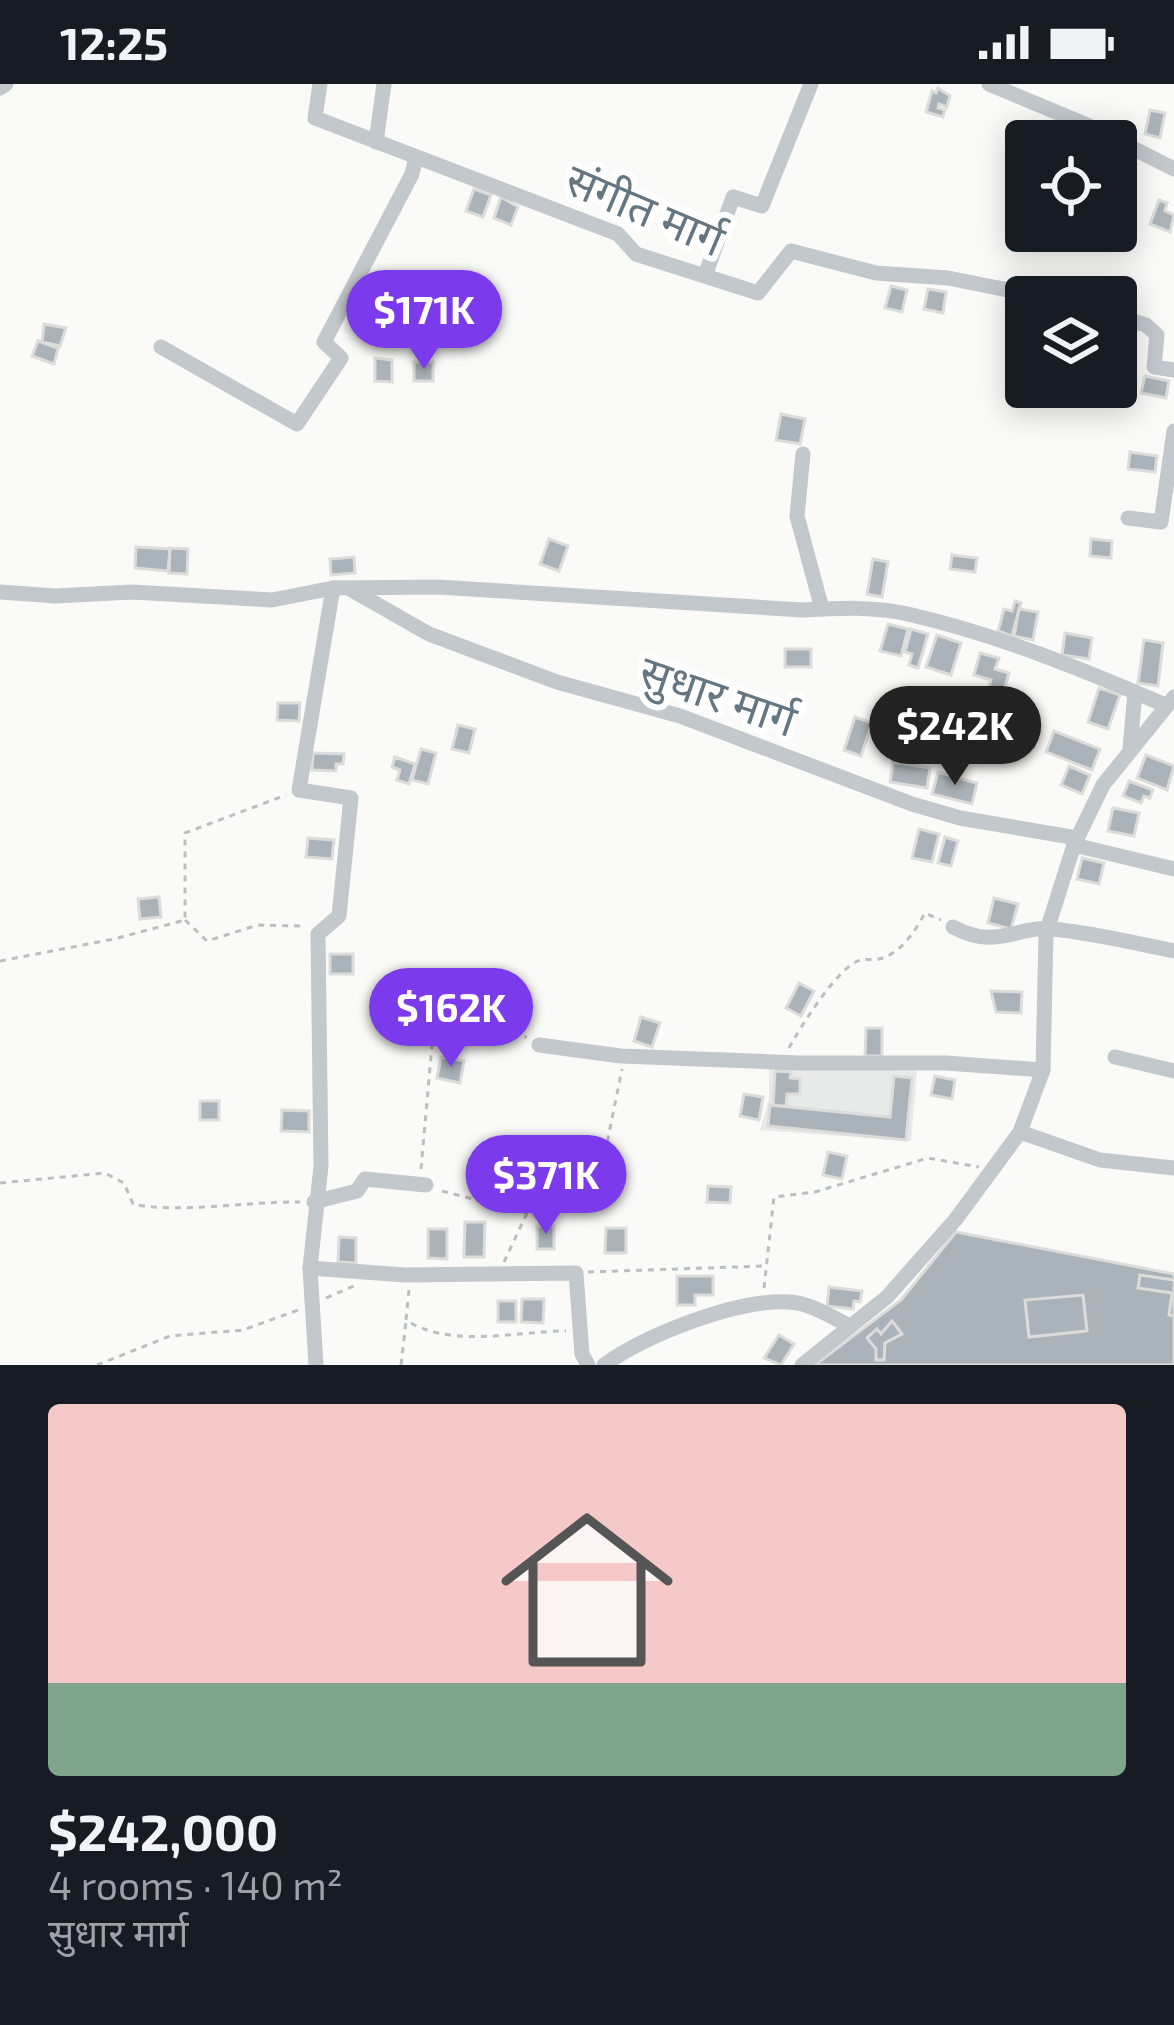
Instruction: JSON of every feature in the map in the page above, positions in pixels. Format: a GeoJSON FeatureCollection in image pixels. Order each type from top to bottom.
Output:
{"type":"FeatureCollection","features":[{"type":"Feature","properties":{"kind":"street","name":"संगीत मार्ग"},"geometry":{"type":"LineString","coordinates":[[320,84],[315,118],[618,234],[636,254],[758,293],[791,251],[876,272],[948,278],[1005,289]]}},
{"type":"Feature","properties":{"kind":"street"},"geometry":{"type":"LineString","coordinates":[[376,142],[384,84]]}},
{"type":"Feature","properties":{"kind":"street"},"geometry":{"type":"LineString","coordinates":[[705,276],[734,196],[762,206],[811,84]]}},
{"type":"Feature","properties":{"kind":"street"},"geometry":{"type":"LineString","coordinates":[[989,84],[1088,125],[1174,169]]}},
{"type":"Feature","properties":{"kind":"street"},"geometry":{"type":"LineString","coordinates":[[161,346],[297,424],[341,358],[324,342],[412,174],[416,157]]}},
{"type":"Feature","properties":{"kind":"street"},"geometry":{"type":"LineString","coordinates":[[1137,322],[1157,335],[1154,367],[1174,370]]}},
{"type":"Feature","properties":{"kind":"street"},"geometry":{"type":"LineString","coordinates":[[1129,518],[1161,522],[1174,431]]}},
{"type":"Feature","properties":{"kind":"street"},"geometry":{"type":"LineString","coordinates":[[803,454],[797,516],[822,609]]}},
{"type":"Feature","properties":{"kind":"street"},"geometry":{"type":"LineString","coordinates":[[316,1365],[310,1268],[320,1166],[318,934],[339,916],[351,798],[299,790],[340,588]]}},
{"type":"Feature","properties":{"kind":"street"},"geometry":{"type":"LineString","coordinates":[[0,592],[55,596],[132,592],[272,600],[340,588],[526,591],[854,608],[910,614],[1169,701],[1102,785],[1075,841],[1048,927],[1043,1070],[1020,1132],[956,1219],[887,1297],[802,1365]]}},
{"type":"Feature","properties":{"kind":"street","name":"सुधार मार्ग"},"geometry":{"type":"LineString","coordinates":[[340,588],[429,634],[557,682],[680,716],[912,804],[1174,869]]}},
{"type":"Feature","properties":{"kind":"street"},"geometry":{"type":"LineString","coordinates":[[1130,750],[1135,692]]}},
{"type":"Feature","properties":{"kind":"street"},"geometry":{"type":"LineString","coordinates":[[953,927],[965,934],[1000,938],[1048,927],[1174,951]]}},
{"type":"Feature","properties":{"kind":"street"},"geometry":{"type":"LineString","coordinates":[[539,1045],[625,1056],[946,1063],[1043,1070]]}},
{"type":"Feature","properties":{"kind":"street"},"geometry":{"type":"LineString","coordinates":[[1114,1057],[1174,1071]]}},
{"type":"Feature","properties":{"kind":"street"},"geometry":{"type":"LineString","coordinates":[[1020,1132],[1100,1160],[1174,1168]]}},
{"type":"Feature","properties":{"kind":"street"},"geometry":{"type":"LineString","coordinates":[[314,1202],[357,1191],[365,1179],[426,1185]]}},
{"type":"Feature","properties":{"kind":"street"},"geometry":{"type":"LineString","coordinates":[[310,1268],[410,1275],[576,1273],[582,1354],[588,1365]]}},
{"type":"Feature","properties":{"kind":"street"},"geometry":{"type":"LineString","coordinates":[[604,1365],[633,1344],[692,1322],[787,1302],[808,1306],[850,1326]]}},
{"type":"Feature","properties":{"kind":"path"},"geometry":{"type":"LineString","coordinates":[[299,790],[185,833],[185,920],[207,941],[258,925],[304,925],[318,934]]}},
{"type":"Feature","properties":{"kind":"path"},"geometry":{"type":"LineString","coordinates":[[783,1062],[800,1028],[840,976],[859,960],[882,959],[896,950],[925,914],[953,927]]}},
{"type":"Feature","properties":{"kind":"path"},"geometry":{"type":"LineString","coordinates":[[0,961],[185,920]]}},
{"type":"Feature","properties":{"kind":"path"},"geometry":{"type":"LineString","coordinates":[[539,1045],[533,1037],[433,1033],[421,1170],[426,1185],[527,1213],[567,1208],[582,1193],[598,1188],[625,1056]]}},
{"type":"Feature","properties":{"kind":"path"},"geometry":{"type":"LineString","coordinates":[[762,1306],[775,1197],[815,1192],[928,1158],[992,1169]]}},
{"type":"Feature","properties":{"kind":"path"},"geometry":{"type":"LineString","coordinates":[[0,1183],[105,1173],[124,1183],[133,1204],[156,1210],[181,1205],[314,1202]]}},
{"type":"Feature","properties":{"kind":"path"},"geometry":{"type":"LineString","coordinates":[[499,1272],[527,1213]]}},
{"type":"Feature","properties":{"kind":"path"},"geometry":{"type":"LineString","coordinates":[[576,1273],[766,1266]]}},
{"type":"Feature","properties":{"kind":"path"},"geometry":{"type":"LineString","coordinates":[[97,1365],[170,1336],[243,1330],[379,1274]]}},
{"type":"Feature","properties":{"kind":"path"},"geometry":{"type":"LineString","coordinates":[[401,1365],[410,1275]]}},
{"type":"Feature","properties":{"kind":"path"},"geometry":{"type":"LineString","coordinates":[[406,1320],[419,1329],[456,1336],[580,1331]]}},
{"type":"Feature","properties":{"kind":"shaded area"},"geometry":{"type":"Polygon","coordinates":[[[769,1066],[917,1071],[911,1141],[760,1130],[769,1099],[769,1066]]]}},
{"type":"Feature","properties":{"kind":"building"},"geometry":{"type":"Polygon","coordinates":[[[938,88],[950,96],[947,107],[939,104],[945,110],[943,117],[926,112],[932,91],[938,88]]]}},
{"type":"Feature","properties":{"kind":"building"},"geometry":{"type":"Polygon","coordinates":[[[1150,110],[1165,113],[1160,138],[1145,134],[1150,110]]]}},
{"type":"Feature","properties":{"kind":"building"},"geometry":{"type":"Polygon","coordinates":[[[474,189],[491,195],[483,217],[466,211],[474,189]]]}},
{"type":"Feature","properties":{"kind":"building"},"geometry":{"type":"Polygon","coordinates":[[[501,197],[518,207],[511,225],[494,218],[501,197]]]}},
{"type":"Feature","properties":{"kind":"building"},"geometry":{"type":"Polygon","coordinates":[[[1159,200],[1174,215],[1170,232],[1150,224],[1159,200]]]}},
{"type":"Feature","properties":{"kind":"building"},"geometry":{"type":"Polygon","coordinates":[[[891,286],[907,290],[902,312],[885,308],[891,286]]]}},
{"type":"Feature","properties":{"kind":"building"},"geometry":{"type":"Polygon","coordinates":[[[928,289],[946,292],[943,313],[924,309],[928,289]]]}},
{"type":"Feature","properties":{"kind":"building"},"geometry":{"type":"Polygon","coordinates":[[[44,324],[66,328],[60,346],[42,342],[44,324]]]}},
{"type":"Feature","properties":{"kind":"building"},"geometry":{"type":"Polygon","coordinates":[[[38,341],[58,348],[54,364],[32,356],[38,341]]]}},
{"type":"Feature","properties":{"kind":"building"},"geometry":{"type":"Polygon","coordinates":[[[375,358],[392,360],[392,382],[375,381],[375,358]]]}},
{"type":"Feature","properties":{"kind":"building"},"geometry":{"type":"Polygon","coordinates":[[[414,362],[433,362],[433,381],[414,381],[414,362]]]}},
{"type":"Feature","properties":{"kind":"building"},"geometry":{"type":"Polygon","coordinates":[[[1145,376],[1169,381],[1166,398],[1141,393],[1145,376]]]}},
{"type":"Feature","properties":{"kind":"building"},"geometry":{"type":"Polygon","coordinates":[[[781,414],[805,419],[800,444],[776,440],[781,414]]]}},
{"type":"Feature","properties":{"kind":"building"},"geometry":{"type":"Polygon","coordinates":[[[1130,452],[1157,456],[1155,472],[1128,469],[1130,452]]]}},
{"type":"Feature","properties":{"kind":"building"},"geometry":{"type":"Polygon","coordinates":[[[549,539],[568,546],[559,571],[540,564],[549,539]]]}},
{"type":"Feature","properties":{"kind":"building"},"geometry":{"type":"Polygon","coordinates":[[[1091,539],[1112,541],[1111,558],[1090,556],[1091,539]]]}},
{"type":"Feature","properties":{"kind":"building"},"geometry":{"type":"Polygon","coordinates":[[[136,547],[170,549],[168,571],[135,568],[136,547]]]}},
{"type":"Feature","properties":{"kind":"building"},"geometry":{"type":"Polygon","coordinates":[[[170,548],[188,549],[187,574],[169,573],[170,548]]]}},
{"type":"Feature","properties":{"kind":"building"},"geometry":{"type":"Polygon","coordinates":[[[952,555],[977,558],[975,572],[950,569],[952,555]]]}},
{"type":"Feature","properties":{"kind":"building"},"geometry":{"type":"Polygon","coordinates":[[[354,557],[355,573],[331,575],[330,559],[354,557]]]}},
{"type":"Feature","properties":{"kind":"building"},"geometry":{"type":"Polygon","coordinates":[[[873,559],[888,562],[882,597],[867,594],[873,559]]]}},
{"type":"Feature","properties":{"kind":"building"},"geometry":{"type":"Polygon","coordinates":[[[1015,601],[1021,603],[1012,636],[998,631],[1004,609],[1012,611],[1015,601]]]}},
{"type":"Feature","properties":{"kind":"building"},"geometry":{"type":"Polygon","coordinates":[[[1019,609],[1038,612],[1033,640],[1014,636],[1019,609]]]}},
{"type":"Feature","properties":{"kind":"building"},"geometry":{"type":"Polygon","coordinates":[[[888,624],[908,629],[901,656],[880,651],[888,624]]]}},
{"type":"Feature","properties":{"kind":"building"},"geometry":{"type":"Polygon","coordinates":[[[911,629],[928,634],[918,668],[909,665],[912,654],[905,652],[911,629]]]}},
{"type":"Feature","properties":{"kind":"building"},"geometry":{"type":"Polygon","coordinates":[[[1065,633],[1092,638],[1089,659],[1062,655],[1065,633]]]}},
{"type":"Feature","properties":{"kind":"building"},"geometry":{"type":"Polygon","coordinates":[[[937,635],[961,643],[951,675],[926,667],[937,635]]]}},
{"type":"Feature","properties":{"kind":"building"},"geometry":{"type":"Polygon","coordinates":[[[1144,640],[1163,643],[1158,686],[1138,683],[1144,640]]]}},
{"type":"Feature","properties":{"kind":"building"},"geometry":{"type":"Polygon","coordinates":[[[785,649],[811,649],[811,667],[785,667],[785,649]]]}},
{"type":"Feature","properties":{"kind":"building"},"geometry":{"type":"Polygon","coordinates":[[[980,653],[999,658],[995,669],[1009,673],[1002,697],[987,693],[991,680],[974,675],[980,653]]]}},
{"type":"Feature","properties":{"kind":"building"},"geometry":{"type":"Polygon","coordinates":[[[1099,688],[1120,695],[1108,729],[1088,722],[1099,688]]]}},
{"type":"Feature","properties":{"kind":"building"},"geometry":{"type":"Polygon","coordinates":[[[770,699],[786,706],[778,726],[762,719],[770,699]]]}},
{"type":"Feature","properties":{"kind":"building"},"geometry":{"type":"Polygon","coordinates":[[[278,703],[300,703],[299,721],[277,720],[278,703]]]}},
{"type":"Feature","properties":{"kind":"building"},"geometry":{"type":"Polygon","coordinates":[[[855,717],[872,723],[861,756],[844,750],[855,717]]]}},
{"type":"Feature","properties":{"kind":"building"},"geometry":{"type":"Polygon","coordinates":[[[458,725],[475,729],[469,753],[452,749],[458,725]]]}},
{"type":"Feature","properties":{"kind":"building"},"geometry":{"type":"Polygon","coordinates":[[[1054,731],[1100,749],[1092,770],[1046,752],[1054,731]]]}},
{"type":"Feature","properties":{"kind":"building"},"geometry":{"type":"Polygon","coordinates":[[[421,749],[436,753],[428,784],[412,780],[421,749]]]}},
{"type":"Feature","properties":{"kind":"building"},"geometry":{"type":"Polygon","coordinates":[[[313,753],[344,754],[343,764],[336,764],[336,771],[312,770],[313,753]]]}},
{"type":"Feature","properties":{"kind":"building"},"geometry":{"type":"Polygon","coordinates":[[[1146,755],[1174,766],[1167,790],[1137,778],[1146,755]]]}},
{"type":"Feature","properties":{"kind":"building"},"geometry":{"type":"Polygon","coordinates":[[[395,757],[415,764],[409,784],[397,780],[400,770],[392,767],[395,757]]]}},
{"type":"Feature","properties":{"kind":"building"},"geometry":{"type":"Polygon","coordinates":[[[893,762],[930,768],[927,788],[890,782],[893,762]]]}},
{"type":"Feature","properties":{"kind":"building"},"geometry":{"type":"Polygon","coordinates":[[[1069,766],[1090,775],[1082,794],[1061,785],[1069,766]]]}},
{"type":"Feature","properties":{"kind":"building"},"geometry":{"type":"Polygon","coordinates":[[[938,772],[977,783],[972,804],[932,794],[938,772]]]}},
{"type":"Feature","properties":{"kind":"building"},"geometry":{"type":"Polygon","coordinates":[[[1129,781],[1153,790],[1150,798],[1144,796],[1141,803],[1123,796],[1129,781]]]}},
{"type":"Feature","properties":{"kind":"building"},"geometry":{"type":"Polygon","coordinates":[[[1113,808],[1139,813],[1134,836],[1108,831],[1113,808]]]}},
{"type":"Feature","properties":{"kind":"building"},"geometry":{"type":"Polygon","coordinates":[[[919,829],[939,834],[932,862],[912,858],[919,829]]]}},
{"type":"Feature","properties":{"kind":"building"},"geometry":{"type":"Polygon","coordinates":[[[945,837],[958,841],[951,866],[938,863],[945,837]]]}},
{"type":"Feature","properties":{"kind":"building"},"geometry":{"type":"Polygon","coordinates":[[[308,838],[334,840],[332,859],[306,857],[308,838]]]}},
{"type":"Feature","properties":{"kind":"building"},"geometry":{"type":"Polygon","coordinates":[[[1082,858],[1104,863],[1099,884],[1077,879],[1082,858]]]}},
{"type":"Feature","properties":{"kind":"building"},"geometry":{"type":"Polygon","coordinates":[[[159,897],[161,917],[140,919],[138,899],[159,897]]]}},
{"type":"Feature","properties":{"kind":"building"},"geometry":{"type":"Polygon","coordinates":[[[994,898],[1018,904],[1011,929],[988,923],[994,898]]]}},
{"type":"Feature","properties":{"kind":"building"},"geometry":{"type":"Polygon","coordinates":[[[330,954],[353,954],[353,974],[330,974],[330,954]]]}},
{"type":"Feature","properties":{"kind":"building"},"geometry":{"type":"Polygon","coordinates":[[[799,983],[814,991],[801,1016],[786,1008],[799,983]]]}},
{"type":"Feature","properties":{"kind":"building"},"geometry":{"type":"Polygon","coordinates":[[[991,991],[1022,992],[1021,1013],[996,1012],[991,991]]]}},
{"type":"Feature","properties":{"kind":"building"},"geometry":{"type":"Polygon","coordinates":[[[473,1003],[491,1004],[491,1023],[472,1023],[473,1003]]]}},
{"type":"Feature","properties":{"kind":"building"},"geometry":{"type":"Polygon","coordinates":[[[641,1017],[660,1023],[652,1047],[634,1041],[641,1017]]]}},
{"type":"Feature","properties":{"kind":"building"},"geometry":{"type":"Polygon","coordinates":[[[866,1028],[882,1028],[882,1056],[865,1056],[866,1028]]]}},
{"type":"Feature","properties":{"kind":"building"},"geometry":{"type":"Polygon","coordinates":[[[441,1057],[464,1061],[460,1083],[437,1078],[441,1057]]]}},
{"type":"Feature","properties":{"kind":"building"},"geometry":{"type":"Polygon","coordinates":[[[775,1071],[791,1072],[790,1078],[800,1079],[800,1094],[787,1094],[786,1106],[773,1106],[775,1071]]]}},
{"type":"Feature","properties":{"kind":"building"},"geometry":{"type":"Polygon","coordinates":[[[894,1076],[912,1078],[906,1140],[768,1126],[770,1105],[890,1117],[894,1076]]]}},
{"type":"Feature","properties":{"kind":"building"},"geometry":{"type":"Polygon","coordinates":[[[935,1076],[955,1080],[952,1099],[931,1095],[935,1076]]]}},
{"type":"Feature","properties":{"kind":"building"},"geometry":{"type":"Polygon","coordinates":[[[744,1094],[763,1097],[759,1120],[740,1116],[744,1094]]]}},
{"type":"Feature","properties":{"kind":"building"},"geometry":{"type":"Polygon","coordinates":[[[200,1101],[219,1101],[219,1120],[200,1120],[200,1101]]]}},
{"type":"Feature","properties":{"kind":"building"},"geometry":{"type":"Polygon","coordinates":[[[282,1110],[309,1111],[309,1132],[281,1131],[282,1110]]]}},
{"type":"Feature","properties":{"kind":"building"},"geometry":{"type":"Polygon","coordinates":[[[828,1152],[847,1156],[842,1179],[823,1175],[828,1152]]]}},
{"type":"Feature","properties":{"kind":"building"},"geometry":{"type":"Polygon","coordinates":[[[708,1186],[731,1187],[730,1203],[707,1202],[708,1186]]]}},
{"type":"Feature","properties":{"kind":"building"},"geometry":{"type":"Polygon","coordinates":[[[465,1222],[485,1222],[484,1257],[464,1257],[465,1222]]]}},
{"type":"Feature","properties":{"kind":"building"},"geometry":{"type":"Polygon","coordinates":[[[537,1226],[554,1226],[554,1249],[537,1249],[537,1226]]]}},
{"type":"Feature","properties":{"kind":"building"},"geometry":{"type":"Polygon","coordinates":[[[606,1228],[626,1228],[626,1253],[605,1253],[606,1228]]]}},
{"type":"Feature","properties":{"kind":"building"},"geometry":{"type":"Polygon","coordinates":[[[428,1229],[447,1229],[447,1259],[428,1258],[428,1229]]]}},
{"type":"Feature","properties":{"kind":"building"},"geometry":{"type":"Polygon","coordinates":[[[956,1232],[1174,1274],[1174,1365],[815,1365],[901,1300],[956,1232]]]}},
{"type":"Feature","properties":{"kind":"building"},"geometry":{"type":"Polygon","coordinates":[[[339,1237],[356,1238],[356,1263],[338,1262],[339,1237]]]}},
{"type":"Feature","properties":{"kind":"building"},"geometry":{"type":"Polygon","coordinates":[[[1140,1275],[1174,1280],[1174,1316],[1169,1315],[1172,1293],[1138,1288],[1140,1275]]]}},
{"type":"Feature","properties":{"kind":"building"},"geometry":{"type":"Polygon","coordinates":[[[677,1276],[713,1276],[713,1295],[695,1295],[695,1305],[677,1305],[677,1276]]]}},
{"type":"Feature","properties":{"kind":"building"},"geometry":{"type":"Polygon","coordinates":[[[829,1287],[862,1291],[860,1302],[854,1301],[853,1309],[827,1306],[829,1287]]]}},
{"type":"Feature","properties":{"kind":"building"},"geometry":{"type":"Polygon","coordinates":[[[1083,1295],[1087,1331],[1029,1337],[1025,1300],[1083,1295]]]}},
{"type":"Feature","properties":{"kind":"building"},"geometry":{"type":"Polygon","coordinates":[[[522,1299],[544,1299],[543,1323],[521,1322],[522,1299]]]}},
{"type":"Feature","properties":{"kind":"building"},"geometry":{"type":"Polygon","coordinates":[[[498,1301],[516,1301],[516,1322],[498,1322],[498,1301]]]}},
{"type":"Feature","properties":{"kind":"building"},"geometry":{"type":"Polygon","coordinates":[[[892,1321],[902,1334],[885,1343],[884,1360],[876,1360],[876,1349],[867,1338],[877,1329],[881,1334],[892,1321]]]}},
{"type":"Feature","properties":{"kind":"building"},"geometry":{"type":"Polygon","coordinates":[[[779,1335],[794,1344],[781,1365],[764,1358],[779,1335]]]}}]}
